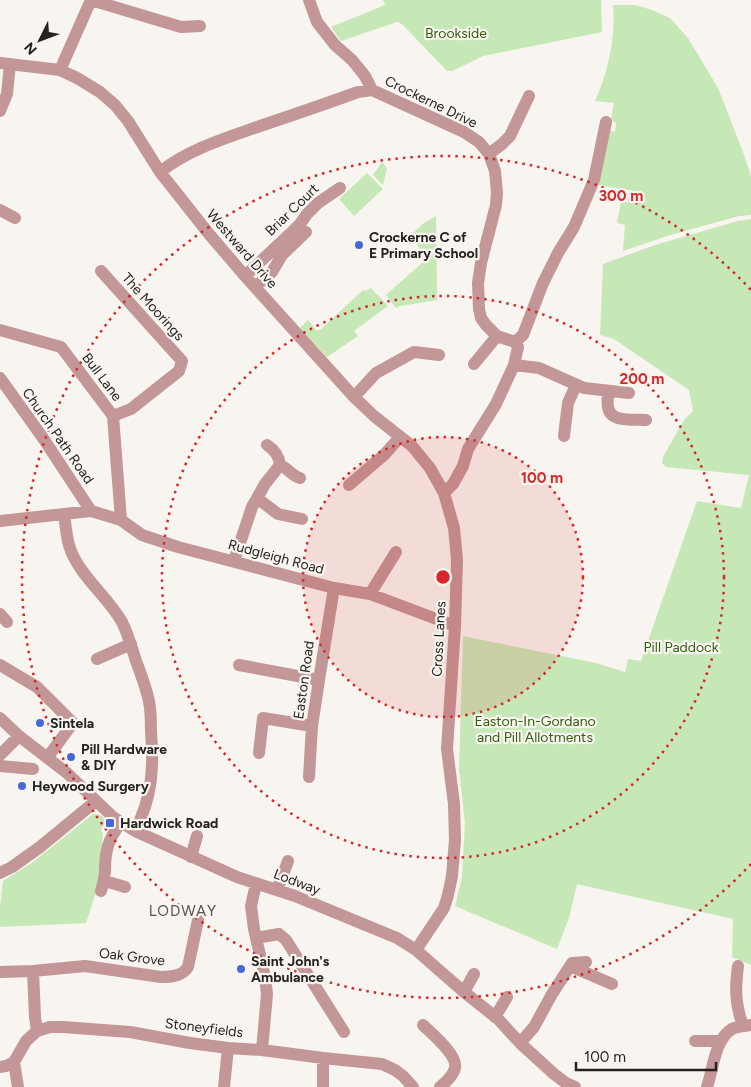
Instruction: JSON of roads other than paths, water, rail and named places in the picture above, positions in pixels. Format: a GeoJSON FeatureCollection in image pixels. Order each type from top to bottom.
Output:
{"type":"FeatureCollection","features":[{"type":"Feature","properties":{"kind":"street"},"geometry":{"type":"LineString","coordinates":[[60,70],[91,0],[181,27],[200,26]]}},
{"type":"Feature","properties":{"kind":"street"},"geometry":{"type":"LineString","coordinates":[[309,0],[318,22],[335,45],[352,60],[365,76],[372,90]]}},
{"type":"Feature","properties":{"kind":"street"},"geometry":{"type":"LineString","coordinates":[[0,111],[7,94],[5,63]]}},
{"type":"Feature","properties":{"kind":"street","name":"Westward Drive"},"geometry":{"type":"LineString","coordinates":[[5,63],[60,70],[100,92],[115,105],[128,121],[160,172],[244,276],[354,397],[374,416],[412,446],[430,468],[444,493]]}},
{"type":"Feature","properties":{"kind":"street","name":"Crockerne Drive"},"geometry":{"type":"LineString","coordinates":[[160,172],[185,156],[238,134],[358,92],[372,90],[464,132],[479,142],[489,154]]}},
{"type":"Feature","properties":{"kind":"street"},"geometry":{"type":"LineString","coordinates":[[444,493],[453,484],[463,466],[468,449],[496,404],[514,365],[518,348],[515,342],[497,336],[481,318],[478,283],[481,263],[496,205],[495,171],[489,154],[510,136],[529,96]]}},
{"type":"Feature","properties":{"kind":"street"},"geometry":{"type":"LineString","coordinates":[[515,342],[523,335],[543,282],[574,226],[594,180],[606,122]]}},
{"type":"Feature","properties":{"kind":"street","name":"Briar Court"},"geometry":{"type":"LineString","coordinates":[[244,276],[292,232],[318,203],[340,188]]}},
{"type":"Feature","properties":{"kind":"street"},"geometry":{"type":"LineString","coordinates":[[255,287],[272,272],[282,255],[306,232]]}},
{"type":"Feature","properties":{"kind":"street","name":"The Moorings"},"geometry":{"type":"LineString","coordinates":[[101,272],[182,361],[179,372],[131,409],[112,416]]}},
{"type":"Feature","properties":{"kind":"street","name":"Bull Lane"},"geometry":{"type":"LineString","coordinates":[[0,330],[61,347],[112,416],[121,520]]}},
{"type":"Feature","properties":{"kind":"street"},"geometry":{"type":"LineString","coordinates":[[474,364],[497,336]]}},
{"type":"Feature","properties":{"kind":"street"},"geometry":{"type":"LineString","coordinates":[[354,397],[376,373],[414,352],[440,355]]}},
{"type":"Feature","properties":{"kind":"street"},"geometry":{"type":"LineString","coordinates":[[514,365],[539,368],[584,388],[629,393]]}},
{"type":"Feature","properties":{"kind":"street","name":"Church Path Road"},"geometry":{"type":"LineString","coordinates":[[0,378],[92,511]]}},
{"type":"Feature","properties":{"kind":"street"},"geometry":{"type":"LineString","coordinates":[[564,436],[568,403],[576,385]]}},
{"type":"Feature","properties":{"kind":"street"},"geometry":{"type":"LineString","coordinates":[[608,391],[608,409],[613,416],[621,419],[646,420]]}},
{"type":"Feature","properties":{"kind":"street"},"geometry":{"type":"LineString","coordinates":[[349,485],[384,455],[400,437]]}},
{"type":"Feature","properties":{"kind":"street"},"geometry":{"type":"LineString","coordinates":[[234,561],[256,498],[280,465],[274,451],[267,445]]}},
{"type":"Feature","properties":{"kind":"street"},"geometry":{"type":"LineString","coordinates":[[280,465],[288,469],[294,476],[300,478]]}},
{"type":"Feature","properties":{"kind":"street","name":"Cross Lanes"},"geometry":{"type":"LineString","coordinates":[[416,950],[444,908],[452,876],[455,840],[454,804],[447,749],[457,560],[454,528],[444,493]]}},
{"type":"Feature","properties":{"kind":"street"},"geometry":{"type":"LineString","coordinates":[[256,498],[278,514],[302,519]]}},
{"type":"Feature","properties":{"kind":"street"},"geometry":{"type":"LineString","coordinates":[[0,521],[92,511]]}},
{"type":"Feature","properties":{"kind":"street","name":"Rudgleigh Road"},"geometry":{"type":"LineString","coordinates":[[92,511],[121,520],[142,535],[178,547],[334,588],[370,594],[455,626]]}},
{"type":"Feature","properties":{"kind":"street"},"geometry":{"type":"LineString","coordinates":[[64,514],[72,554],[122,623],[131,644],[149,702],[152,750],[151,776],[143,815],[135,831]]}},
{"type":"Feature","properties":{"kind":"street"},"geometry":{"type":"LineString","coordinates":[[370,594],[396,552]]}},
{"type":"Feature","properties":{"kind":"street","name":"Easton Road"},"geometry":{"type":"LineString","coordinates":[[309,777],[312,726],[318,680],[334,588]]}},
{"type":"Feature","properties":{"kind":"street"},"geometry":{"type":"LineString","coordinates":[[97,658],[131,644]]}},
{"type":"Feature","properties":{"kind":"street"},"geometry":{"type":"LineString","coordinates":[[0,665],[37,687],[73,723],[47,758]]}},
{"type":"Feature","properties":{"kind":"street"},"geometry":{"type":"LineString","coordinates":[[239,665],[318,680]]}},
{"type":"Feature","properties":{"kind":"street","name":"Lodway"},"geometry":{"type":"LineString","coordinates":[[0,718],[19,736],[67,773],[105,811],[135,831],[237,877],[278,890],[397,938],[416,950],[495,1017],[554,1074],[575,1087]]}},
{"type":"Feature","properties":{"kind":"street"},"geometry":{"type":"LineString","coordinates":[[259,753],[263,718],[312,726]]}},
{"type":"Feature","properties":{"kind":"street"},"geometry":{"type":"LineString","coordinates":[[0,755],[19,736]]}},
{"type":"Feature","properties":{"kind":"street"},"geometry":{"type":"LineString","coordinates":[[0,766],[33,769]]}},
{"type":"Feature","properties":{"kind":"street"},"geometry":{"type":"LineString","coordinates":[[0,873],[40,848],[96,801]]}},
{"type":"Feature","properties":{"kind":"street"},"geometry":{"type":"LineString","coordinates":[[121,823],[110,837],[103,886],[125,887]]}},
{"type":"Feature","properties":{"kind":"street"},"geometry":{"type":"LineString","coordinates":[[191,857],[197,836]]}},
{"type":"Feature","properties":{"kind":"street"},"geometry":{"type":"LineString","coordinates":[[278,890],[288,861]]}},
{"type":"Feature","properties":{"kind":"street"},"geometry":{"type":"LineString","coordinates":[[256,884],[251,906],[267,994],[262,1050]]}},
{"type":"Feature","properties":{"kind":"street","name":"Oak Grove"},"geometry":{"type":"LineString","coordinates":[[0,972],[84,966],[161,977],[179,975],[185,972],[188,967],[192,927]]}},
{"type":"Feature","properties":{"kind":"street"},"geometry":{"type":"LineString","coordinates":[[256,938],[279,934],[286,940],[344,1032]]}},
{"type":"Feature","properties":{"kind":"street"},"geometry":{"type":"LineString","coordinates":[[570,960],[586,962]]}},
{"type":"Feature","properties":{"kind":"street"},"geometry":{"type":"LineString","coordinates":[[570,960],[612,984]]}},
{"type":"Feature","properties":{"kind":"street"},"geometry":{"type":"LineString","coordinates":[[520,1043],[534,1027],[570,960]]}},
{"type":"Feature","properties":{"kind":"street"},"geometry":{"type":"LineString","coordinates":[[707,1087],[718,1046],[724,1035],[733,1028],[747,1026],[738,1014],[735,988],[738,966]]}},
{"type":"Feature","properties":{"kind":"street"},"geometry":{"type":"LineString","coordinates":[[0,1067],[14,1062],[26,1041],[37,1031],[33,971]]}},
{"type":"Feature","properties":{"kind":"street"},"geometry":{"type":"LineString","coordinates":[[464,992],[474,974]]}},
{"type":"Feature","properties":{"kind":"street"},"geometry":{"type":"LineString","coordinates":[[495,1017],[507,997]]}},
{"type":"Feature","properties":{"kind":"street"},"geometry":{"type":"LineString","coordinates":[[423,1024],[446,1048],[455,1062],[451,1076],[440,1087]]}},
{"type":"Feature","properties":{"kind":"street","name":"Stoneyfields"},"geometry":{"type":"LineString","coordinates":[[37,1031],[56,1027],[130,1032],[228,1048],[262,1050],[382,1064],[395,1070],[413,1087]]}},
{"type":"Feature","properties":{"kind":"street"},"geometry":{"type":"LineString","coordinates":[[694,1041],[721,1041]]}},
{"type":"Feature","properties":{"kind":"street"},"geometry":{"type":"LineString","coordinates":[[224,1087],[228,1048]]}},
{"type":"Feature","properties":{"kind":"street"},"geometry":{"type":"LineString","coordinates":[[323,1058],[323,1087]]}},
{"type":"Feature","properties":{"kind":"street"},"geometry":{"type":"LineString","coordinates":[[14,1062],[18,1087]]}},
{"type":"Feature","properties":{"kind":"place","name":"Crockerne C of E Primary School"},"geometry":{"type":"Point","coordinates":[359,245]}},
{"type":"Feature","properties":{"kind":"place","name":"Sintela"},"geometry":{"type":"Point","coordinates":[40,723]}},
{"type":"Feature","properties":{"kind":"place","name":"Pill Hardware & DIY"},"geometry":{"type":"Point","coordinates":[71,757]}},
{"type":"Feature","properties":{"kind":"place","name":"Heywood Surgery"},"geometry":{"type":"Point","coordinates":[22,786]}},
{"type":"Feature","properties":{"kind":"place","name":"Hardwick Road"},"geometry":{"type":"Point","coordinates":[110,823]}},
{"type":"Feature","properties":{"kind":"place","name":"Saint John's Ambulance"},"geometry":{"type":"Point","coordinates":[241,969]}},
{"type":"Feature","properties":{"kind":"district","name":"LODWAY"},"geometry":{"type":"Point","coordinates":[183,911]}},
{"type":"Feature","properties":{"kind":"park label","name":"Brookside"},"geometry":{"type":"Point","coordinates":[456,33]}},
{"type":"Feature","properties":{"kind":"park label","name":"Pill Paddock"},"geometry":{"type":"Point","coordinates":[681,647]}},
{"type":"Feature","properties":{"kind":"park label","name":"Easton-In-Gordano and Pill Allotments"},"geometry":{"type":"Point","coordinates":[535,730]}}]}
